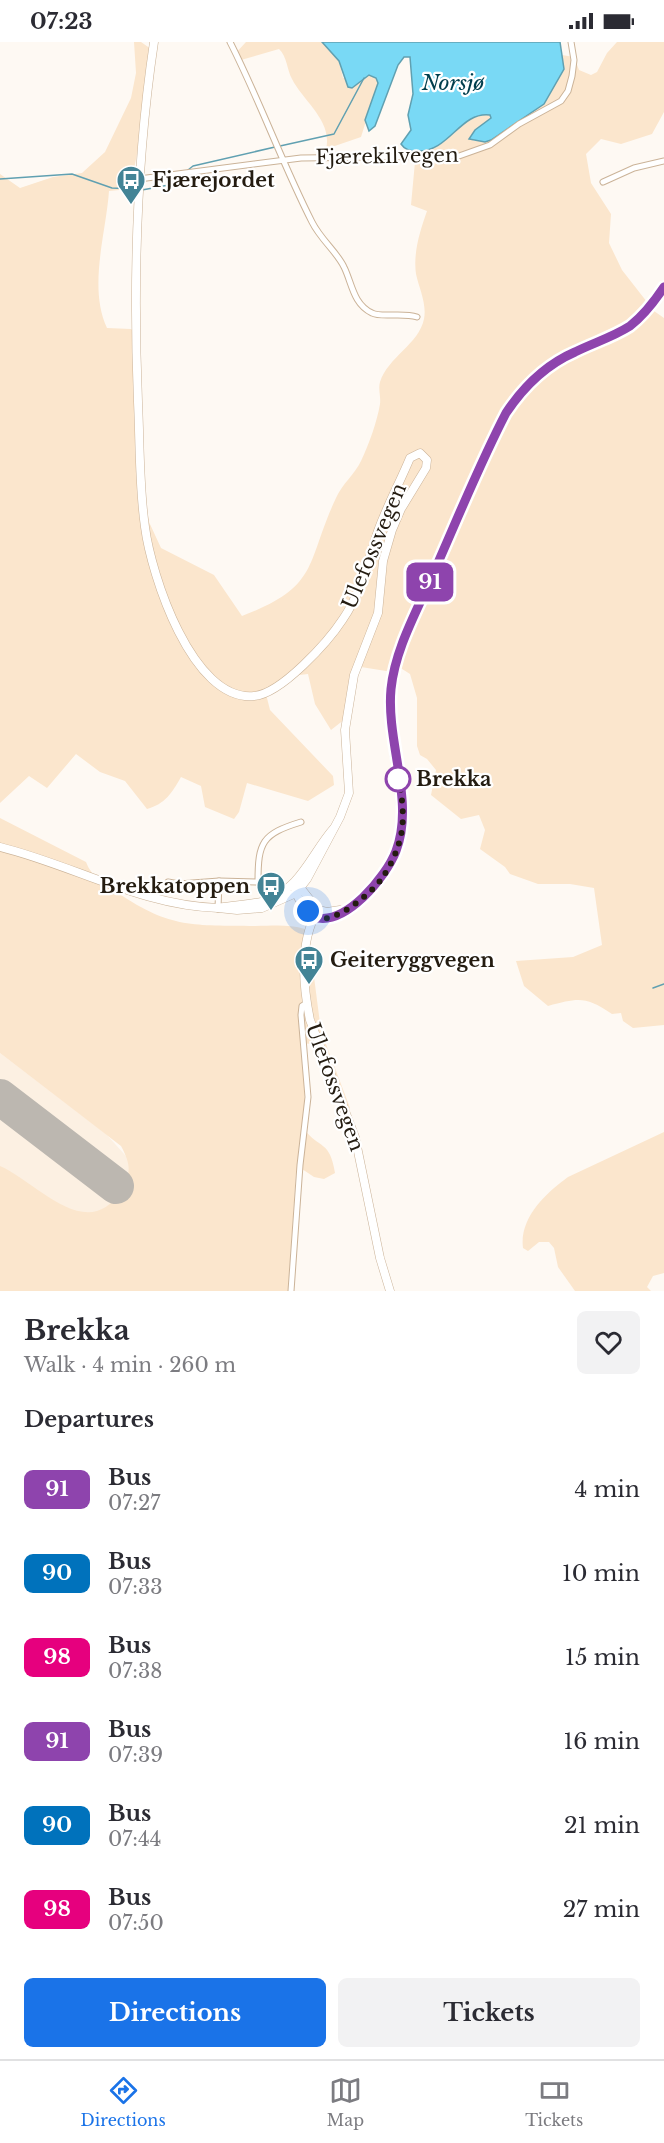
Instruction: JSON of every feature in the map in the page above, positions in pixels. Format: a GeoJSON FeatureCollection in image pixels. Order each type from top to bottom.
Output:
{"type":"FeatureCollection","features":[{"type":"Feature","properties":{"kind":"street","name":"Ulefossvegen"},"geometry":{"type":"LineString","coordinates":[[154,42],[138,179],[135,294],[144,525],[156,575],[167,605],[188,647],[219,686],[237,695],[254,696],[266,693],[284,681],[337,628],[351,606],[378,531],[410,458],[420,453],[427,460],[426,468],[396,518],[385,553],[378,613],[359,657],[349,701],[345,750],[349,793],[334,828],[297,888]]}},
{"type":"Feature","properties":{"kind":"street"},"geometry":{"type":"LineString","coordinates":[[230,42],[314,225],[344,266],[351,289],[360,302],[375,314],[399,313],[417,317]]}},
{"type":"Feature","properties":{"kind":"street","name":"Fjærekilvegen"},"geometry":{"type":"LineString","coordinates":[[138,179],[283,159],[367,156],[450,158],[484,148],[565,96],[570,86],[574,67],[571,42]]}},
{"type":"Feature","properties":{"kind":"street"},"geometry":{"type":"LineString","coordinates":[[603,182],[634,168],[664,161]]}},
{"type":"Feature","properties":{"kind":"street"},"geometry":{"type":"LineString","coordinates":[[0,847],[57,863],[153,898],[218,908],[267,900],[297,888],[316,914],[327,919],[344,910],[374,888],[389,867],[399,844],[403,812],[390,711],[395,669],[403,642],[500,424],[519,394],[543,370],[563,357],[629,326],[645,312],[664,287]]}},
{"type":"Feature","properties":{"kind":"street"},"geometry":{"type":"LineString","coordinates":[[168,882],[179,884],[219,881],[258,882],[259,852],[264,842],[275,832],[302,822]]}},
{"type":"Feature","properties":{"kind":"street"},"geometry":{"type":"LineString","coordinates":[[218,908],[219,881]]}},
{"type":"Feature","properties":{"kind":"street","name":"Ulefossvegen"},"geometry":{"type":"LineString","coordinates":[[316,914],[307,936],[307,1003],[318,1047],[355,1137],[380,1258],[390,1291]]}},
{"type":"Feature","properties":{"kind":"street"},"geometry":{"type":"LineString","coordinates":[[291,1291],[300,1165],[308,1097],[301,1015],[302,1006],[307,1003]]}},
{"type":"Feature","properties":{"kind":"shaded area"},"geometry":{"type":"Polygon","coordinates":[[[134,42],[141,42],[151,49],[142,129],[130,189],[109,191],[98,278],[102,312],[107,328],[131,329],[139,337],[144,491],[149,522],[161,548],[214,575],[242,616],[286,594],[307,570],[336,498],[358,466],[370,440],[379,411],[379,385],[384,373],[421,328],[424,308],[416,274],[415,258],[427,211],[411,205],[416,151],[438,146],[471,119],[480,115],[490,115],[491,118],[470,136],[474,141],[491,140],[544,104],[564,69],[562,55],[574,57],[579,70],[591,75],[597,72],[607,53],[617,42],[664,42],[664,112],[652,134],[621,144],[601,139],[586,154],[591,183],[611,214],[609,243],[622,270],[654,311],[664,318],[664,1025],[633,1028],[623,1021],[621,1013],[612,1014],[595,1004],[582,1000],[548,1006],[524,986],[516,961],[573,957],[602,945],[594,888],[570,884],[538,884],[510,874],[505,867],[480,849],[485,830],[479,815],[461,819],[431,795],[436,770],[427,759],[420,755],[417,746],[417,698],[410,674],[399,667],[386,671],[361,667],[353,680],[345,719],[331,730],[315,704],[308,674],[291,676],[266,694],[270,710],[333,776],[334,785],[308,801],[247,783],[239,812],[234,819],[205,807],[201,786],[181,777],[167,797],[159,804],[147,809],[125,781],[100,772],[76,754],[47,788],[29,776],[0,803],[0,174],[20,188],[53,177],[82,173],[105,152],[131,98],[136,73],[134,42]]]}},
{"type":"Feature","properties":{"kind":"shaded area"},"geometry":{"type":"Polygon","coordinates":[[[246,42],[322,42],[339,61],[343,78],[370,75],[376,78],[378,83],[361,137],[326,149],[327,139],[321,120],[292,79],[282,52],[279,49],[241,60],[234,55],[246,42]]]}},
{"type":"Feature","properties":{"kind":"shaded area"},"geometry":{"type":"Polygon","coordinates":[[[0,818],[86,862],[95,876],[109,887],[137,905],[169,919],[199,925],[286,926],[305,929],[314,958],[313,969],[321,1031],[350,1108],[345,1120],[311,1044],[301,1043],[305,1069],[304,1129],[327,1150],[335,1173],[324,1179],[314,1177],[302,1169],[296,1172],[288,1291],[0,1291],[0,1166],[62,1205],[78,1211],[94,1212],[109,1205],[122,1189],[129,1168],[121,1146],[0,1053],[0,818]]]}},
{"type":"Feature","properties":{"kind":"shaded area"},"geometry":{"type":"Polygon","coordinates":[[[0,1053],[106,1134],[134,1165],[119,1222],[0,1206],[0,1053]]]}},
{"type":"Feature","properties":{"kind":"shaded area"},"geometry":{"type":"Polygon","coordinates":[[[664,1132],[664,1273],[653,1276],[647,1287],[651,1291],[575,1291],[558,1267],[554,1248],[549,1242],[539,1242],[528,1251],[523,1248],[525,1226],[530,1217],[543,1199],[560,1183],[568,1177],[664,1132]]]}},
{"type":"Feature","properties":{"kind":"water","name":"Norsjø"},"geometry":{"type":"Polygon","coordinates":[[[322,42],[560,42],[564,69],[544,104],[491,140],[485,142],[469,139],[475,130],[491,118],[490,115],[480,115],[470,119],[438,146],[428,150],[412,151],[401,144],[411,130],[408,115],[413,94],[410,57],[404,57],[398,65],[375,126],[369,131],[365,120],[378,83],[376,78],[369,75],[352,88],[348,87],[339,61],[322,42]]]}},
{"type":"Feature","properties":{"kind":"waterway"},"geometry":{"type":"LineString","coordinates":[[280,146],[334,134],[364,78]]}},
{"type":"Feature","properties":{"kind":"waterway"},"geometry":{"type":"LineString","coordinates":[[188,170],[193,166],[275,147]]}},
{"type":"Feature","properties":{"kind":"waterway"},"geometry":{"type":"LineString","coordinates":[[0,179],[72,174],[112,188],[135,189]]}},
{"type":"Feature","properties":{"kind":"waterway"},"geometry":{"type":"LineString","coordinates":[[142,190],[169,185],[182,175]]}},
{"type":"Feature","properties":{"kind":"waterway"},"geometry":{"type":"LineString","coordinates":[[653,988],[664,984]]}},
{"type":"Feature","properties":{"kind":"taxiway"},"geometry":{"type":"LineString","coordinates":[[73,1153],[78,1164],[103,1184],[113,1181],[114,1175],[111,1170],[93,1168]]}},
{"type":"Feature","properties":{"kind":"runway"},"geometry":{"type":"LineString","coordinates":[[0,1097],[116,1186]]}},
{"type":"Feature","properties":{"kind":"bus line","name":"91"},"geometry":{"type":"LineString","coordinates":[[314,917],[323,920],[337,915],[362,899],[374,888],[389,867],[396,850],[401,836],[403,812],[393,748],[390,699],[398,655],[506,413],[519,394],[543,370],[563,357],[629,326],[645,312],[664,287]]}},
{"type":"Feature","properties":{"kind":"place","name":"Fjærejordet"},"geometry":{"type":"Point","coordinates":[131,206]}},
{"type":"Feature","properties":{"kind":"place","name":"Brekka"},"geometry":{"type":"Point","coordinates":[398,779]}},
{"type":"Feature","properties":{"kind":"place","name":"Brekkatoppen"},"geometry":{"type":"Point","coordinates":[271,912]}},
{"type":"Feature","properties":{"kind":"place","name":"Geiteryggvegen"},"geometry":{"type":"Point","coordinates":[309,986]}},
{"type":"Feature","properties":{"kind":"route"},"geometry":{"type":"LineString","coordinates":[[308,911],[314,917],[323,920],[337,915],[357,903],[374,888],[389,867],[401,836],[403,812],[398,774],[398,779]]}}]}
